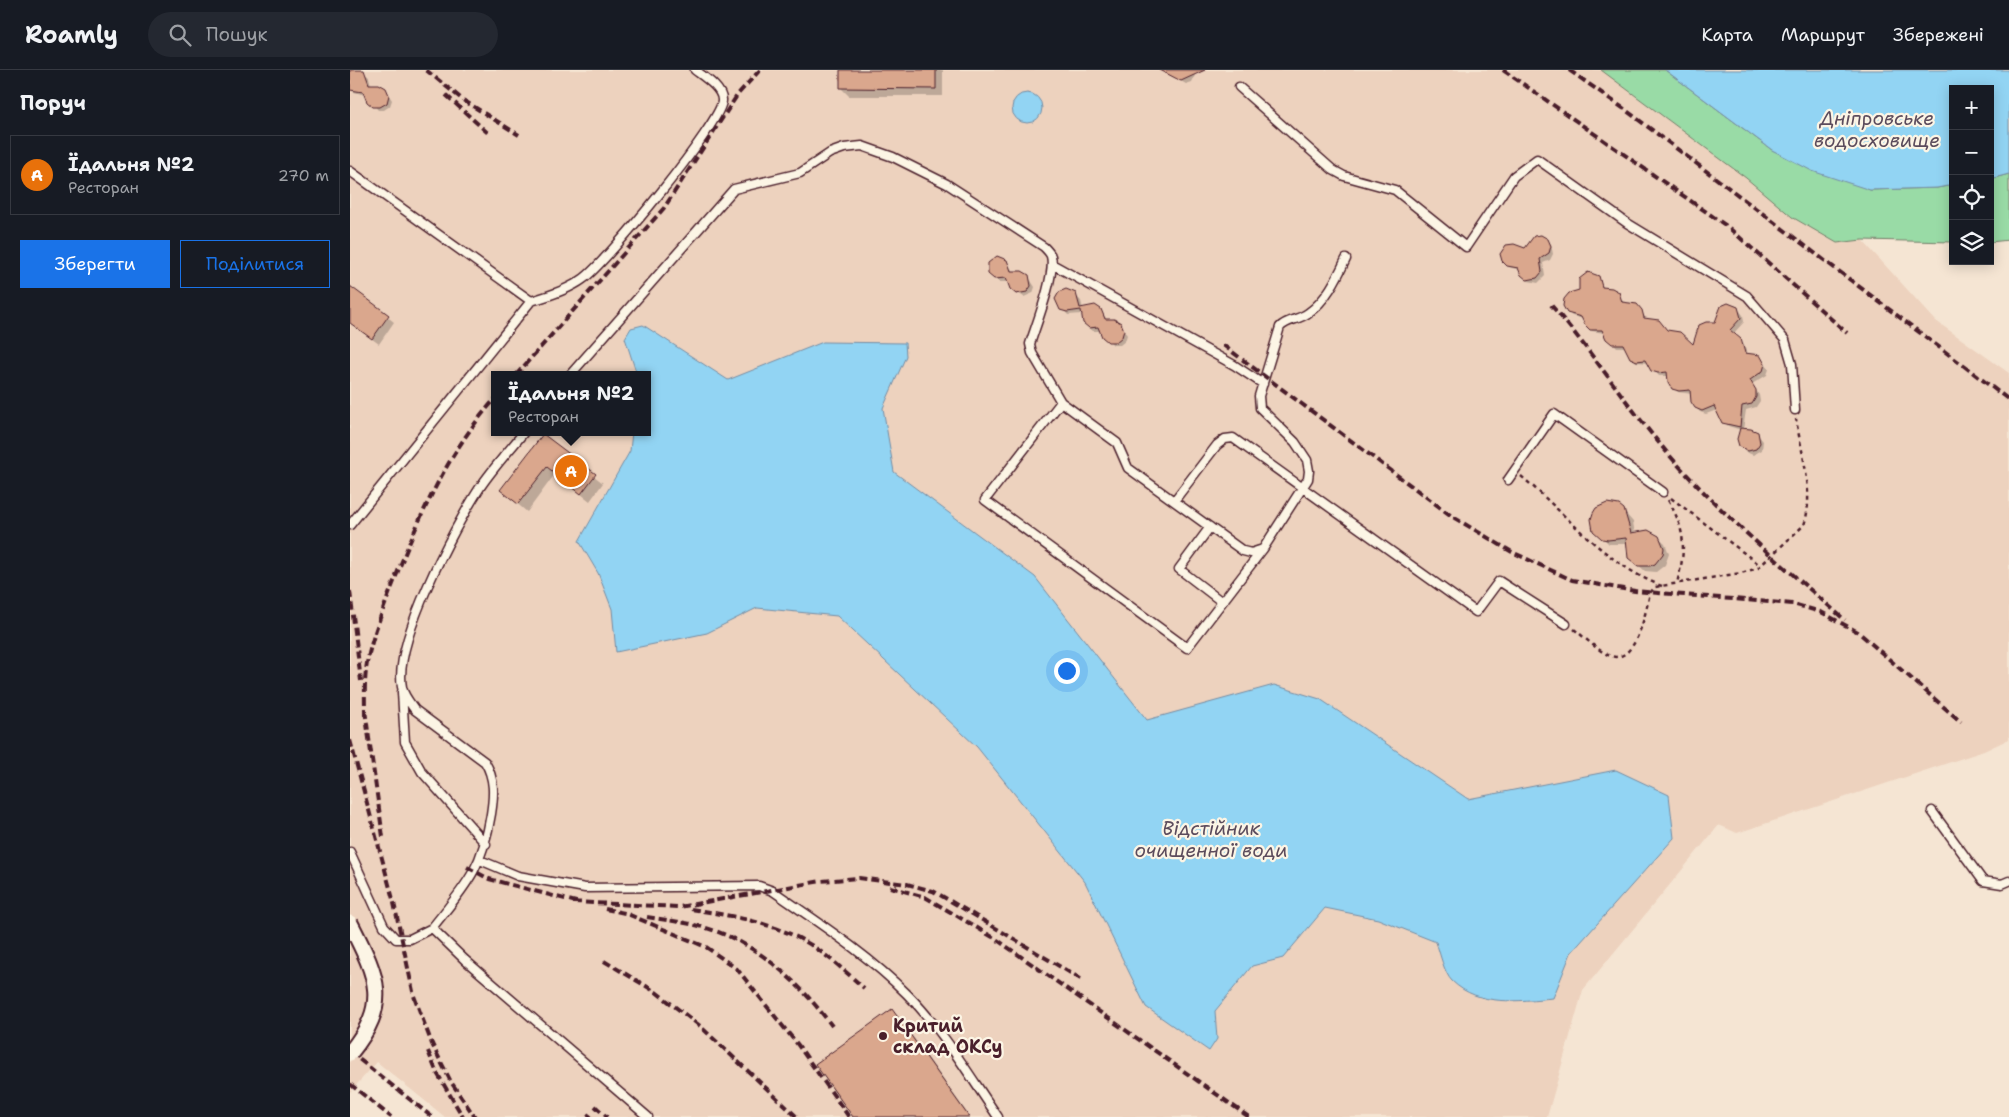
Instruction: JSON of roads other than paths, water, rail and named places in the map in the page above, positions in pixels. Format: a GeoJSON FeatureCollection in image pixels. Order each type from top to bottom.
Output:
{"type":"FeatureCollection","features":[{"type":"Feature","properties":{"kind":"street"},"geometry":{"type":"LineString","coordinates":[[350,923],[373,968],[377,993],[370,1023],[350,1053]]}},
{"type":"Feature","properties":{"kind":"lane"},"geometry":{"type":"LineString","coordinates":[[350,525],[531,301],[554,295],[584,279],[620,242],[705,134],[722,108],[723,101],[721,94],[695,70]]}},
{"type":"Feature","properties":{"kind":"lane"},"geometry":{"type":"LineString","coordinates":[[1239,87],[1333,170],[1344,176],[1395,190],[1466,247],[1514,176],[1537,159],[1627,223],[1747,296],[1785,340],[1792,364],[1795,410]]}},
{"type":"Feature","properties":{"kind":"lane"},"geometry":{"type":"LineString","coordinates":[[574,371],[734,189],[800,173],[830,153],[844,148],[862,146],[893,157],[947,184],[1044,247],[1051,255],[1052,264],[1048,286],[1030,344],[1032,353],[1061,402],[1117,443],[1128,468],[1243,552],[1251,553],[1263,549]]}},
{"type":"Feature","properties":{"kind":"lane"},"geometry":{"type":"LineString","coordinates":[[350,171],[531,301]]}},
{"type":"Feature","properties":{"kind":"lane"},"geometry":{"type":"LineString","coordinates":[[1061,402],[985,500],[1186,648],[1263,549],[1308,479],[1307,460],[1295,442],[1260,408],[1259,396],[1280,327],[1286,321],[1307,314],[1323,298],[1337,279],[1346,259]]}},
{"type":"Feature","properties":{"kind":"lane"},"geometry":{"type":"LineString","coordinates":[[1052,264],[1234,365],[1263,384]]}},
{"type":"Feature","properties":{"kind":"lane"},"geometry":{"type":"LineString","coordinates":[[1508,480],[1554,414],[1664,492]]}},
{"type":"Feature","properties":{"kind":"lane"},"geometry":{"type":"LineString","coordinates":[[486,844],[422,772],[404,742],[401,662],[415,613],[479,489],[521,436]]}},
{"type":"Feature","properties":{"kind":"lane"},"geometry":{"type":"LineString","coordinates":[[1174,501],[1217,445],[1226,439],[1233,438],[1303,486],[1476,612],[1499,581],[1566,624]]}},
{"type":"Feature","properties":{"kind":"lane"},"geometry":{"type":"LineString","coordinates":[[1210,527],[1179,569],[1222,602]]}},
{"type":"Feature","properties":{"kind":"lane"},"geometry":{"type":"LineString","coordinates":[[350,852],[384,926],[396,939],[410,939],[432,928],[469,882],[486,844],[494,793],[490,770],[485,762],[476,754],[415,710],[402,687]]}},
{"type":"Feature","properties":{"kind":"lane"},"geometry":{"type":"LineString","coordinates":[[1932,811],[1983,881],[2002,884],[2009,881]]}},
{"type":"Feature","properties":{"kind":"lane"},"geometry":{"type":"LineString","coordinates":[[480,860],[518,876],[585,888],[760,886],[773,891],[868,958],[907,994],[932,1022],[998,1117]]}},
{"type":"Feature","properties":{"kind":"lane"},"geometry":{"type":"LineString","coordinates":[[432,928],[472,966],[648,1117]]}},
{"type":"Feature","properties":{"kind":"water","name":"Дніпровське водосховище"},"geometry":{"type":"Polygon","coordinates":[[[1665,70],[2009,70],[2009,174],[1994,178],[1994,85],[1949,85],[1949,186],[1937,188],[1870,190],[1812,171],[1772,150],[1665,70]]]}},
{"type":"Feature","properties":{"kind":"water"},"geometry":{"type":"Polygon","coordinates":[[[1027,93],[1038,97],[1042,108],[1038,119],[1027,123],[1016,119],[1012,108],[1016,97],[1027,93]]]}},
{"type":"Feature","properties":{"kind":"water","name":"Відстійник очищенної води"},"geometry":{"type":"Polygon","coordinates":[[[643,325],[728,380],[823,342],[905,343],[906,356],[883,408],[894,472],[1035,577],[1147,720],[1274,685],[1320,699],[1468,799],[1616,770],[1669,795],[1674,838],[1571,953],[1553,998],[1513,1001],[1487,999],[1474,995],[1463,989],[1449,977],[1444,968],[1436,942],[1378,919],[1325,908],[1283,958],[1252,966],[1215,1011],[1217,1039],[1209,1051],[1146,1007],[1085,882],[977,747],[837,616],[757,608],[707,633],[616,652],[612,609],[598,573],[579,541],[630,451],[632,436],[651,436],[651,371],[636,371],[625,338],[631,328],[643,325]]]}},
{"type":"Feature","properties":{"kind":"railway"},"geometry":{"type":"LineString","coordinates":[[426,70],[463,100],[519,135]]}},
{"type":"Feature","properties":{"kind":"railway"},"geometry":{"type":"LineString","coordinates":[[520,371],[664,208],[738,94],[760,70]]}},
{"type":"Feature","properties":{"kind":"railway"},"geometry":{"type":"LineString","coordinates":[[1503,70],[1728,227],[1847,333]]}},
{"type":"Feature","properties":{"kind":"railway"},"geometry":{"type":"LineString","coordinates":[[1569,70],[1623,108],[2009,400]]}},
{"type":"Feature","properties":{"kind":"railway"},"geometry":{"type":"LineString","coordinates":[[446,95],[489,134]]}},
{"type":"Feature","properties":{"kind":"railway"},"geometry":{"type":"LineString","coordinates":[[1551,305],[1661,446],[1697,486],[1845,620]]}},
{"type":"Feature","properties":{"kind":"railway"},"geometry":{"type":"LineString","coordinates":[[1223,345],[1453,517],[1512,552],[1572,580],[1635,591],[1793,604],[1821,612],[1858,632],[1961,722]]}},
{"type":"Feature","properties":{"kind":"railway"},"geometry":{"type":"LineString","coordinates":[[365,716],[365,676],[369,653],[378,623],[413,535],[449,463],[478,419],[491,404]]}},
{"type":"Feature","properties":{"kind":"railway"},"geometry":{"type":"LineString","coordinates":[[350,591],[361,681]]}},
{"type":"Feature","properties":{"kind":"railway"},"geometry":{"type":"LineString","coordinates":[[365,710],[383,837]]}},
{"type":"Feature","properties":{"kind":"railway"},"geometry":{"type":"LineString","coordinates":[[350,740],[394,903],[414,996],[432,1044],[451,1082],[475,1117]]}},
{"type":"Feature","properties":{"kind":"railway"},"geometry":{"type":"LineString","coordinates":[[467,867],[489,879],[580,903]]}},
{"type":"Feature","properties":{"kind":"railway"},"geometry":{"type":"LineString","coordinates":[[573,902],[679,907],[821,881],[859,878],[907,884],[933,891],[1084,981]]}},
{"type":"Feature","properties":{"kind":"railway"},"geometry":{"type":"LineString","coordinates":[[890,887],[925,897],[996,939],[1249,1117]]}},
{"type":"Feature","properties":{"kind":"railway"},"geometry":{"type":"LineString","coordinates":[[605,909],[625,913],[706,947],[737,969],[798,1045],[849,1117]]}},
{"type":"Feature","properties":{"kind":"railway"},"geometry":{"type":"LineString","coordinates":[[691,909],[739,918],[786,932],[821,952],[864,988]]}},
{"type":"Feature","properties":{"kind":"railway"},"geometry":{"type":"LineString","coordinates":[[647,917],[703,927],[723,934],[759,953],[791,979],[832,1026]]}},
{"type":"Feature","properties":{"kind":"railway"},"geometry":{"type":"LineString","coordinates":[[604,961],[656,992],[700,1026],[797,1117]]}},
{"type":"Feature","properties":{"kind":"railway"},"geometry":{"type":"LineString","coordinates":[[428,1051],[437,1073],[463,1117]]}},
{"type":"Feature","properties":{"kind":"railway"},"geometry":{"type":"LineString","coordinates":[[350,1052],[432,1117]]}},
{"type":"Feature","properties":{"kind":"railway"},"geometry":{"type":"LineString","coordinates":[[350,1084],[391,1117]]}},
{"type":"Feature","properties":{"kind":"railway"},"geometry":{"type":"LineString","coordinates":[[595,1106],[607,1117]]}},
{"type":"Feature","properties":{"kind":"railway"},"geometry":{"type":"LineString","coordinates":[[587,1114],[591,1117]]}},
{"type":"Feature","properties":{"kind":"place","name":"Їдальня №2"},"geometry":{"type":"Point","coordinates":[571,471]}},
{"type":"Feature","properties":{"kind":"place","name":"Критий склад ОКСу"},"geometry":{"type":"Point","coordinates":[883,1036]}}]}
